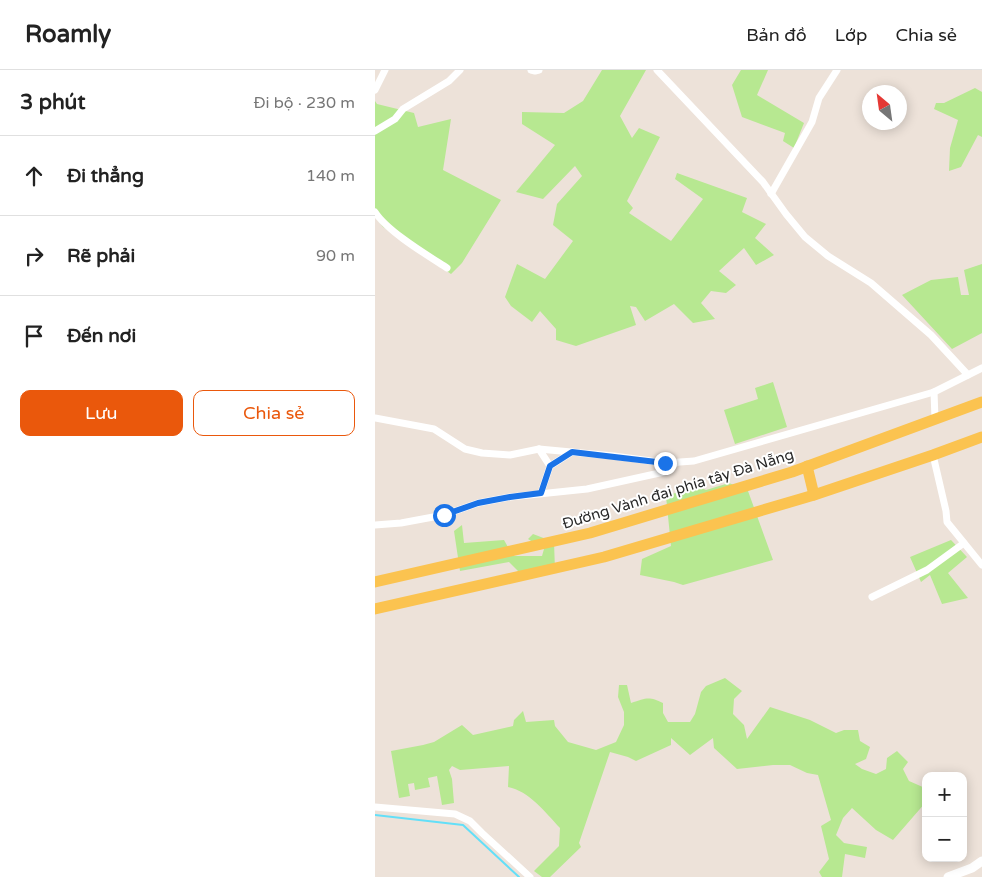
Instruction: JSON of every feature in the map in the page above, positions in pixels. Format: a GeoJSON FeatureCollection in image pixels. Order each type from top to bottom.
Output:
{"type":"FeatureCollection","features":[{"type":"Feature","properties":{"kind":"main road","name":"Đường Vành đai phía tây Đà Nẵng"},"geometry":{"type":"LineString","coordinates":[[375,582],[590,533],[792,472],[982,402]]}},
{"type":"Feature","properties":{"kind":"main road"},"geometry":{"type":"LineString","coordinates":[[375,610],[604,557],[814,495],[933,455],[982,436]]}},
{"type":"Feature","properties":{"kind":"main road"},"geometry":{"type":"LineString","coordinates":[[807,466],[814,495]]}},
{"type":"Feature","properties":{"kind":"street"},"geometry":{"type":"LineString","coordinates":[[375,90],[385,70]]}},
{"type":"Feature","properties":{"kind":"street"},"geometry":{"type":"LineString","coordinates":[[375,130],[395,119],[403,109],[449,81],[460,70]]}},
{"type":"Feature","properties":{"kind":"street"},"geometry":{"type":"LineString","coordinates":[[531,70],[539,70]]}},
{"type":"Feature","properties":{"kind":"street"},"geometry":{"type":"LineString","coordinates":[[657,70],[763,182],[805,237],[829,256],[871,284],[931,335],[968,375]]}},
{"type":"Feature","properties":{"kind":"street"},"geometry":{"type":"LineString","coordinates":[[771,194],[813,122],[819,98],[837,70]]}},
{"type":"Feature","properties":{"kind":"street"},"geometry":{"type":"LineString","coordinates":[[375,212],[396,233],[447,268]]}},
{"type":"Feature","properties":{"kind":"street"},"geometry":{"type":"LineString","coordinates":[[375,418],[434,429],[465,448],[482,453],[510,455],[539,449],[665,463],[694,461],[934,392],[982,368]]}},
{"type":"Feature","properties":{"kind":"street"},"geometry":{"type":"LineString","coordinates":[[934,392],[935,419]]}},
{"type":"Feature","properties":{"kind":"street"},"geometry":{"type":"LineString","coordinates":[[539,449],[550,466]]}},
{"type":"Feature","properties":{"kind":"street"},"geometry":{"type":"LineString","coordinates":[[541,493],[550,466],[572,452]]}},
{"type":"Feature","properties":{"kind":"street"},"geometry":{"type":"LineString","coordinates":[[933,455],[947,522],[982,565]]}},
{"type":"Feature","properties":{"kind":"street"},"geometry":{"type":"LineString","coordinates":[[375,525],[401,523],[444,515],[478,503],[510,497],[587,489],[664,472],[678,462]]}},
{"type":"Feature","properties":{"kind":"street"},"geometry":{"type":"LineString","coordinates":[[872,597],[927,570],[964,543]]}},
{"type":"Feature","properties":{"kind":"street"},"geometry":{"type":"LineString","coordinates":[[375,807],[455,814],[465,818],[530,877]]}},
{"type":"Feature","properties":{"kind":"street"},"geometry":{"type":"LineString","coordinates":[[948,877],[972,868],[982,861]]}},
{"type":"Feature","properties":{"kind":"green space"},"geometry":{"type":"Polygon","coordinates":[[[602,70],[646,70],[620,116],[632,138],[639,128],[660,137],[627,201],[633,208],[629,213],[671,241],[703,199],[675,179],[677,173],[747,198],[742,212],[766,224],[755,238],[774,255],[756,265],[744,248],[719,271],[736,285],[726,293],[711,291],[701,303],[715,319],[693,323],[674,304],[645,321],[636,307],[630,306],[636,325],[576,346],[556,340],[556,329],[540,311],[532,322],[511,306],[505,297],[517,264],[545,279],[573,241],[553,225],[557,204],[582,176],[575,166],[543,199],[516,192],[555,145],[522,124],[522,112],[564,113],[583,101],[602,70]]]}},
{"type":"Feature","properties":{"kind":"green space"},"geometry":{"type":"Polygon","coordinates":[[[741,70],[768,70],[757,95],[804,123],[794,148],[783,141],[785,133],[742,117],[732,85],[741,70]]]}},
{"type":"Feature","properties":{"kind":"green space"},"geometry":{"type":"Polygon","coordinates":[[[975,88],[982,92],[982,137],[978,135],[961,167],[949,171],[950,148],[958,120],[934,109],[936,103],[944,103],[975,88]]]}},
{"type":"Feature","properties":{"kind":"green space"},"geometry":{"type":"Polygon","coordinates":[[[375,101],[377,104],[414,113],[418,127],[451,119],[443,170],[501,200],[462,263],[451,274],[383,227],[375,217],[375,101]]]}},
{"type":"Feature","properties":{"kind":"green space"},"geometry":{"type":"Polygon","coordinates":[[[982,264],[982,333],[952,349],[902,295],[931,280],[958,277],[961,295],[969,295],[964,270],[982,264]]]}},
{"type":"Feature","properties":{"kind":"green space"},"geometry":{"type":"Polygon","coordinates":[[[773,382],[787,427],[735,444],[724,410],[758,399],[755,388],[773,382]]]}},
{"type":"Feature","properties":{"kind":"green space"},"geometry":{"type":"Polygon","coordinates":[[[729,483],[748,491],[773,560],[683,585],[640,575],[642,559],[671,546],[666,496],[697,486],[706,490],[729,483]]]}},
{"type":"Feature","properties":{"kind":"green space"},"geometry":{"type":"Polygon","coordinates":[[[462,525],[464,543],[504,540],[513,556],[542,556],[544,549],[528,539],[533,534],[554,542],[555,570],[525,578],[509,562],[460,571],[454,531],[462,525]]]}},
{"type":"Feature","properties":{"kind":"green space"},"geometry":{"type":"Polygon","coordinates":[[[951,540],[967,557],[948,573],[968,598],[942,604],[930,575],[921,582],[910,557],[951,540]]]}},
{"type":"Feature","properties":{"kind":"green space"},"geometry":{"type":"Polygon","coordinates":[[[725,678],[742,691],[734,699],[733,714],[744,725],[747,739],[770,707],[810,720],[836,733],[844,730],[858,730],[860,741],[870,747],[866,759],[855,764],[862,769],[876,774],[886,769],[887,758],[897,751],[908,762],[903,769],[909,781],[922,787],[922,807],[893,840],[876,830],[852,808],[843,818],[836,835],[844,843],[867,847],[865,858],[845,854],[842,877],[822,877],[819,872],[829,859],[821,826],[831,820],[818,775],[807,773],[790,765],[737,769],[714,748],[713,738],[690,755],[671,738],[671,745],[636,761],[610,752],[579,843],[581,847],[550,877],[542,877],[534,871],[559,846],[560,828],[530,798],[516,789],[508,787],[509,766],[460,770],[452,766],[449,770],[452,779],[454,803],[442,805],[437,776],[428,778],[430,787],[415,790],[414,783],[408,784],[410,796],[399,798],[391,751],[434,742],[462,725],[473,735],[513,726],[514,720],[523,711],[526,722],[554,720],[555,726],[568,742],[596,750],[616,742],[624,725],[624,712],[618,697],[619,685],[627,685],[631,703],[644,699],[654,699],[663,703],[663,713],[668,722],[690,722],[695,714],[701,692],[706,686],[725,678]]]}},
{"type":"Feature","properties":{"kind":"waterway"},"geometry":{"type":"LineString","coordinates":[[375,815],[463,825],[519,877]]}},
{"type":"Feature","properties":{"kind":"route"},"geometry":{"type":"LineString","coordinates":[[444,515],[478,503],[541,493],[550,466],[572,452],[665,463]]}}]}
